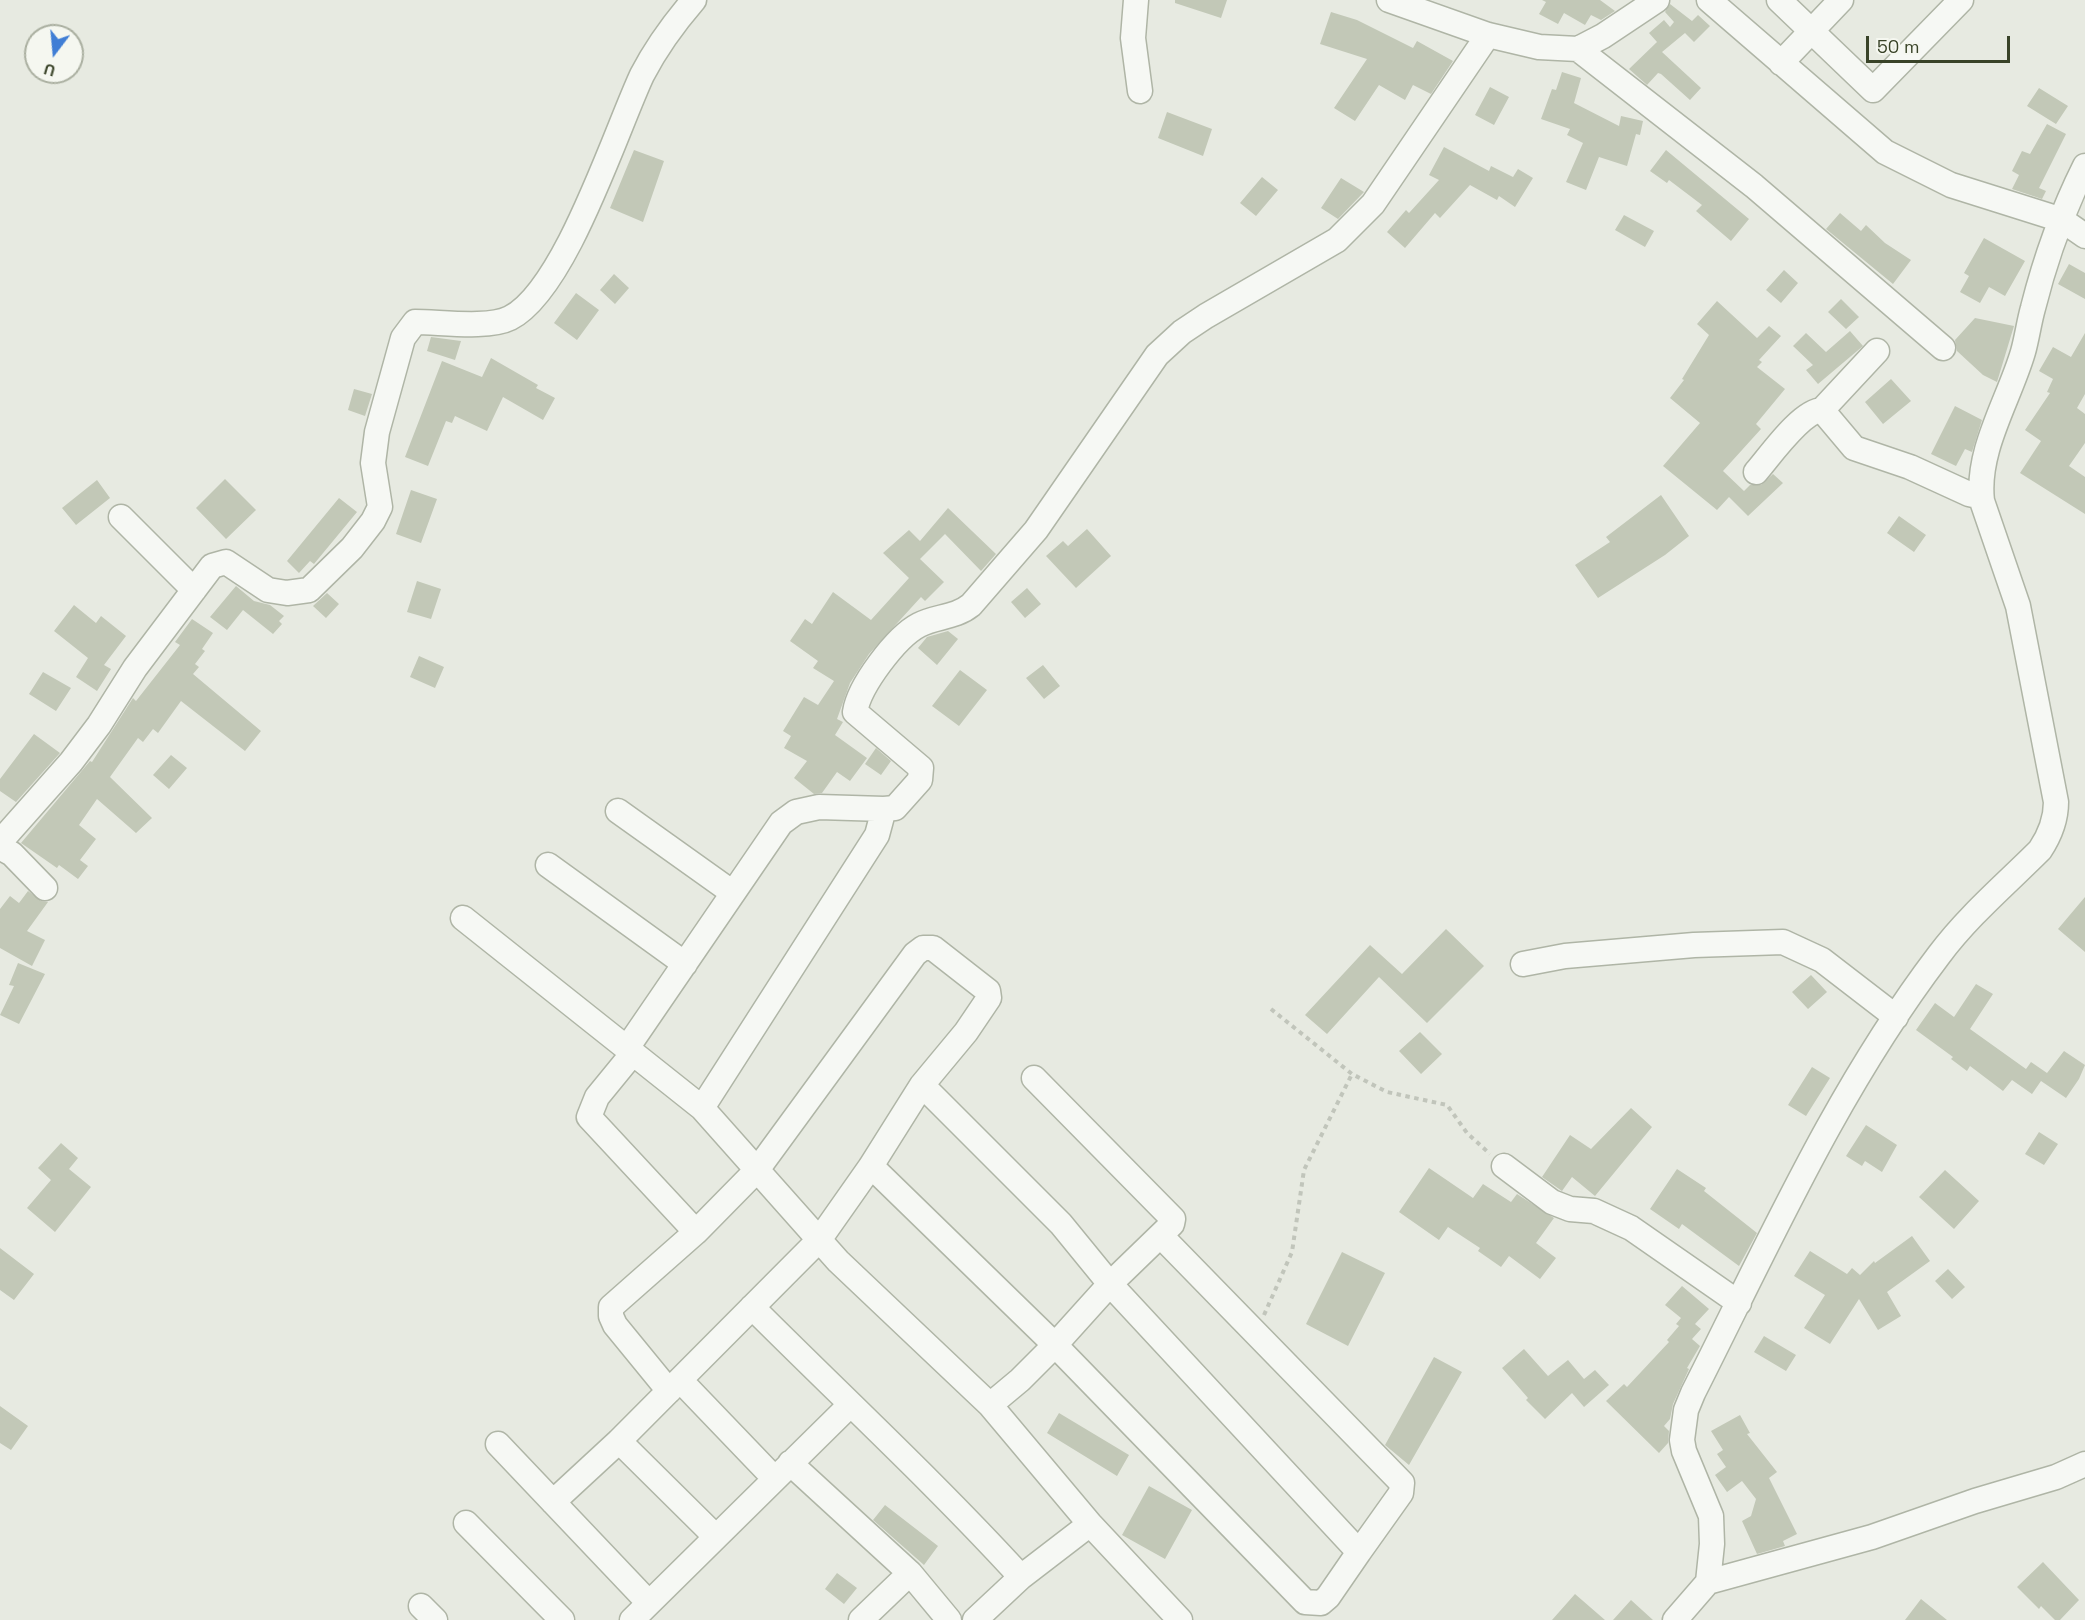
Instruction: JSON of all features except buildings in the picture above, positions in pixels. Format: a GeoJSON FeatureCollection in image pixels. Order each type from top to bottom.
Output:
{"type":"FeatureCollection","features":[{"type":"Feature","properties":{"kind":"street"},"geometry":{"type":"LineString","coordinates":[[45,888],[0,844],[85,743],[135,668],[212,566],[226,562],[259,586],[287,593],[309,590],[352,548],[373,521],[380,507],[374,448],[403,338],[415,322],[494,322],[511,317],[543,286],[568,248],[644,72],[694,0]]}},
{"type":"Feature","properties":{"kind":"street"},"geometry":{"type":"LineString","coordinates":[[1136,0],[1133,38],[1140,91]]}},
{"type":"Feature","properties":{"kind":"street"},"geometry":{"type":"LineString","coordinates":[[1389,0],[1488,35],[1539,47],[1578,49],[1604,36],[1657,0]]}},
{"type":"Feature","properties":{"kind":"street"},"geometry":{"type":"LineString","coordinates":[[1709,0],[1844,119],[1885,152],[1950,185],[2061,220],[2085,236]]}},
{"type":"Feature","properties":{"kind":"street"},"geometry":{"type":"LineString","coordinates":[[1779,0],[1873,90],[1960,0]]}},
{"type":"Feature","properties":{"kind":"street"},"geometry":{"type":"LineString","coordinates":[[1781,63],[1841,0]]}},
{"type":"Feature","properties":{"kind":"street"},"geometry":{"type":"LineString","coordinates":[[696,1232],[589,1117],[597,1097],[781,824],[796,812],[819,807],[895,808],[920,780],[921,768],[855,712],[874,671],[907,634],[918,626],[962,612],[971,605],[1036,530],[1157,355],[1206,316],[1337,240],[1373,204],[1488,35]]}},
{"type":"Feature","properties":{"kind":"street"},"geometry":{"type":"LineString","coordinates":[[1578,49],[1754,186],[1943,348]]}},
{"type":"Feature","properties":{"kind":"street"},"geometry":{"type":"LineString","coordinates":[[1687,1618],[1708,1582],[1712,1544],[1711,1516],[1684,1451],[1683,1425],[1694,1393],[1808,1163],[1896,1017],[1940,953],[2040,850],[2047,839],[2056,814],[2056,802],[2025,637],[1981,493],[1983,474],[2001,405],[2022,356],[2033,308],[2061,220],[2085,166]]}},
{"type":"Feature","properties":{"kind":"street"},"geometry":{"type":"LineString","coordinates":[[1756,472],[1796,426],[1813,413],[1822,410],[1877,351]]}},
{"type":"Feature","properties":{"kind":"street"},"geometry":{"type":"LineString","coordinates":[[1822,410],[1854,448],[1910,467],[1969,494],[1978,496],[1981,493]]}},
{"type":"Feature","properties":{"kind":"street"},"geometry":{"type":"LineString","coordinates":[[121,517],[194,590]]}},
{"type":"Feature","properties":{"kind":"street"},"geometry":{"type":"LineString","coordinates":[[702,1108],[877,835],[884,809]]}},
{"type":"Feature","properties":{"kind":"street"},"geometry":{"type":"LineString","coordinates":[[618,811],[734,893]]}},
{"type":"Feature","properties":{"kind":"street"},"geometry":{"type":"LineString","coordinates":[[548,865],[685,964]]}},
{"type":"Feature","properties":{"kind":"street"},"geometry":{"type":"LineString","coordinates":[[463,918],[702,1108],[819,1240],[990,1405],[1090,1524],[1180,1620]]}},
{"type":"Feature","properties":{"kind":"street"},"geometry":{"type":"LineString","coordinates":[[1523,964],[1577,955],[1694,945],[1783,942],[1822,960],[1896,1017]]}},
{"type":"Feature","properties":{"kind":"street"},"geometry":{"type":"LineString","coordinates":[[553,1502],[619,1441],[674,1385],[819,1240],[871,1166],[922,1085],[966,1032],[988,998],[988,991],[933,948],[923,948],[915,954],[757,1170],[696,1232],[611,1307],[611,1316],[615,1325],[674,1385],[910,1573],[949,1620]]}},
{"type":"Feature","properties":{"kind":"street"},"geometry":{"type":"LineString","coordinates":[[990,1405],[1020,1380],[1110,1284],[1172,1224],[1171,1216],[1034,1078]]}},
{"type":"Feature","properties":{"kind":"street"},"geometry":{"type":"LineString","coordinates":[[922,1085],[1061,1224],[1110,1284],[1359,1552]]}},
{"type":"Feature","properties":{"kind":"street"},"geometry":{"type":"LineString","coordinates":[[871,1166],[1055,1345],[1305,1602],[1321,1603],[1328,1597],[1401,1493],[1402,1483],[1161,1236]]}},
{"type":"Feature","properties":{"kind":"street"},"geometry":{"type":"LineString","coordinates":[[1504,1166],[1552,1202],[1570,1209],[1594,1211],[1631,1228],[1739,1303]]}},
{"type":"Feature","properties":{"kind":"street"},"geometry":{"type":"LineString","coordinates":[[752,1307],[850,1405],[947,1496],[1021,1577]]}},
{"type":"Feature","properties":{"kind":"street"},"geometry":{"type":"LineString","coordinates":[[632,1620],[850,1405]]}},
{"type":"Feature","properties":{"kind":"street"},"geometry":{"type":"LineString","coordinates":[[619,1441],[716,1537]]}},
{"type":"Feature","properties":{"kind":"street"},"geometry":{"type":"LineString","coordinates":[[498,1444],[649,1603]]}},
{"type":"Feature","properties":{"kind":"street"},"geometry":{"type":"LineString","coordinates":[[1708,1582],[1872,1537],[1975,1501],[2056,1477],[2085,1464]]}},
{"type":"Feature","properties":{"kind":"street"},"geometry":{"type":"LineString","coordinates":[[466,1523],[562,1620]]}},
{"type":"Feature","properties":{"kind":"street"},"geometry":{"type":"LineString","coordinates":[[975,1620],[1021,1577],[1090,1524]]}},
{"type":"Feature","properties":{"kind":"street"},"geometry":{"type":"LineString","coordinates":[[861,1620],[910,1573]]}},
{"type":"Feature","properties":{"kind":"path"},"geometry":{"type":"LineString","coordinates":[[1271,1009],[1352,1074],[1387,1092],[1447,1105],[1474,1142],[1504,1166]]}},
{"type":"Feature","properties":{"kind":"path"},"geometry":{"type":"LineString","coordinates":[[1252,1328],[1268,1309],[1286,1268],[1297,1227],[1298,1202],[1304,1170],[1352,1074]]}}]}
